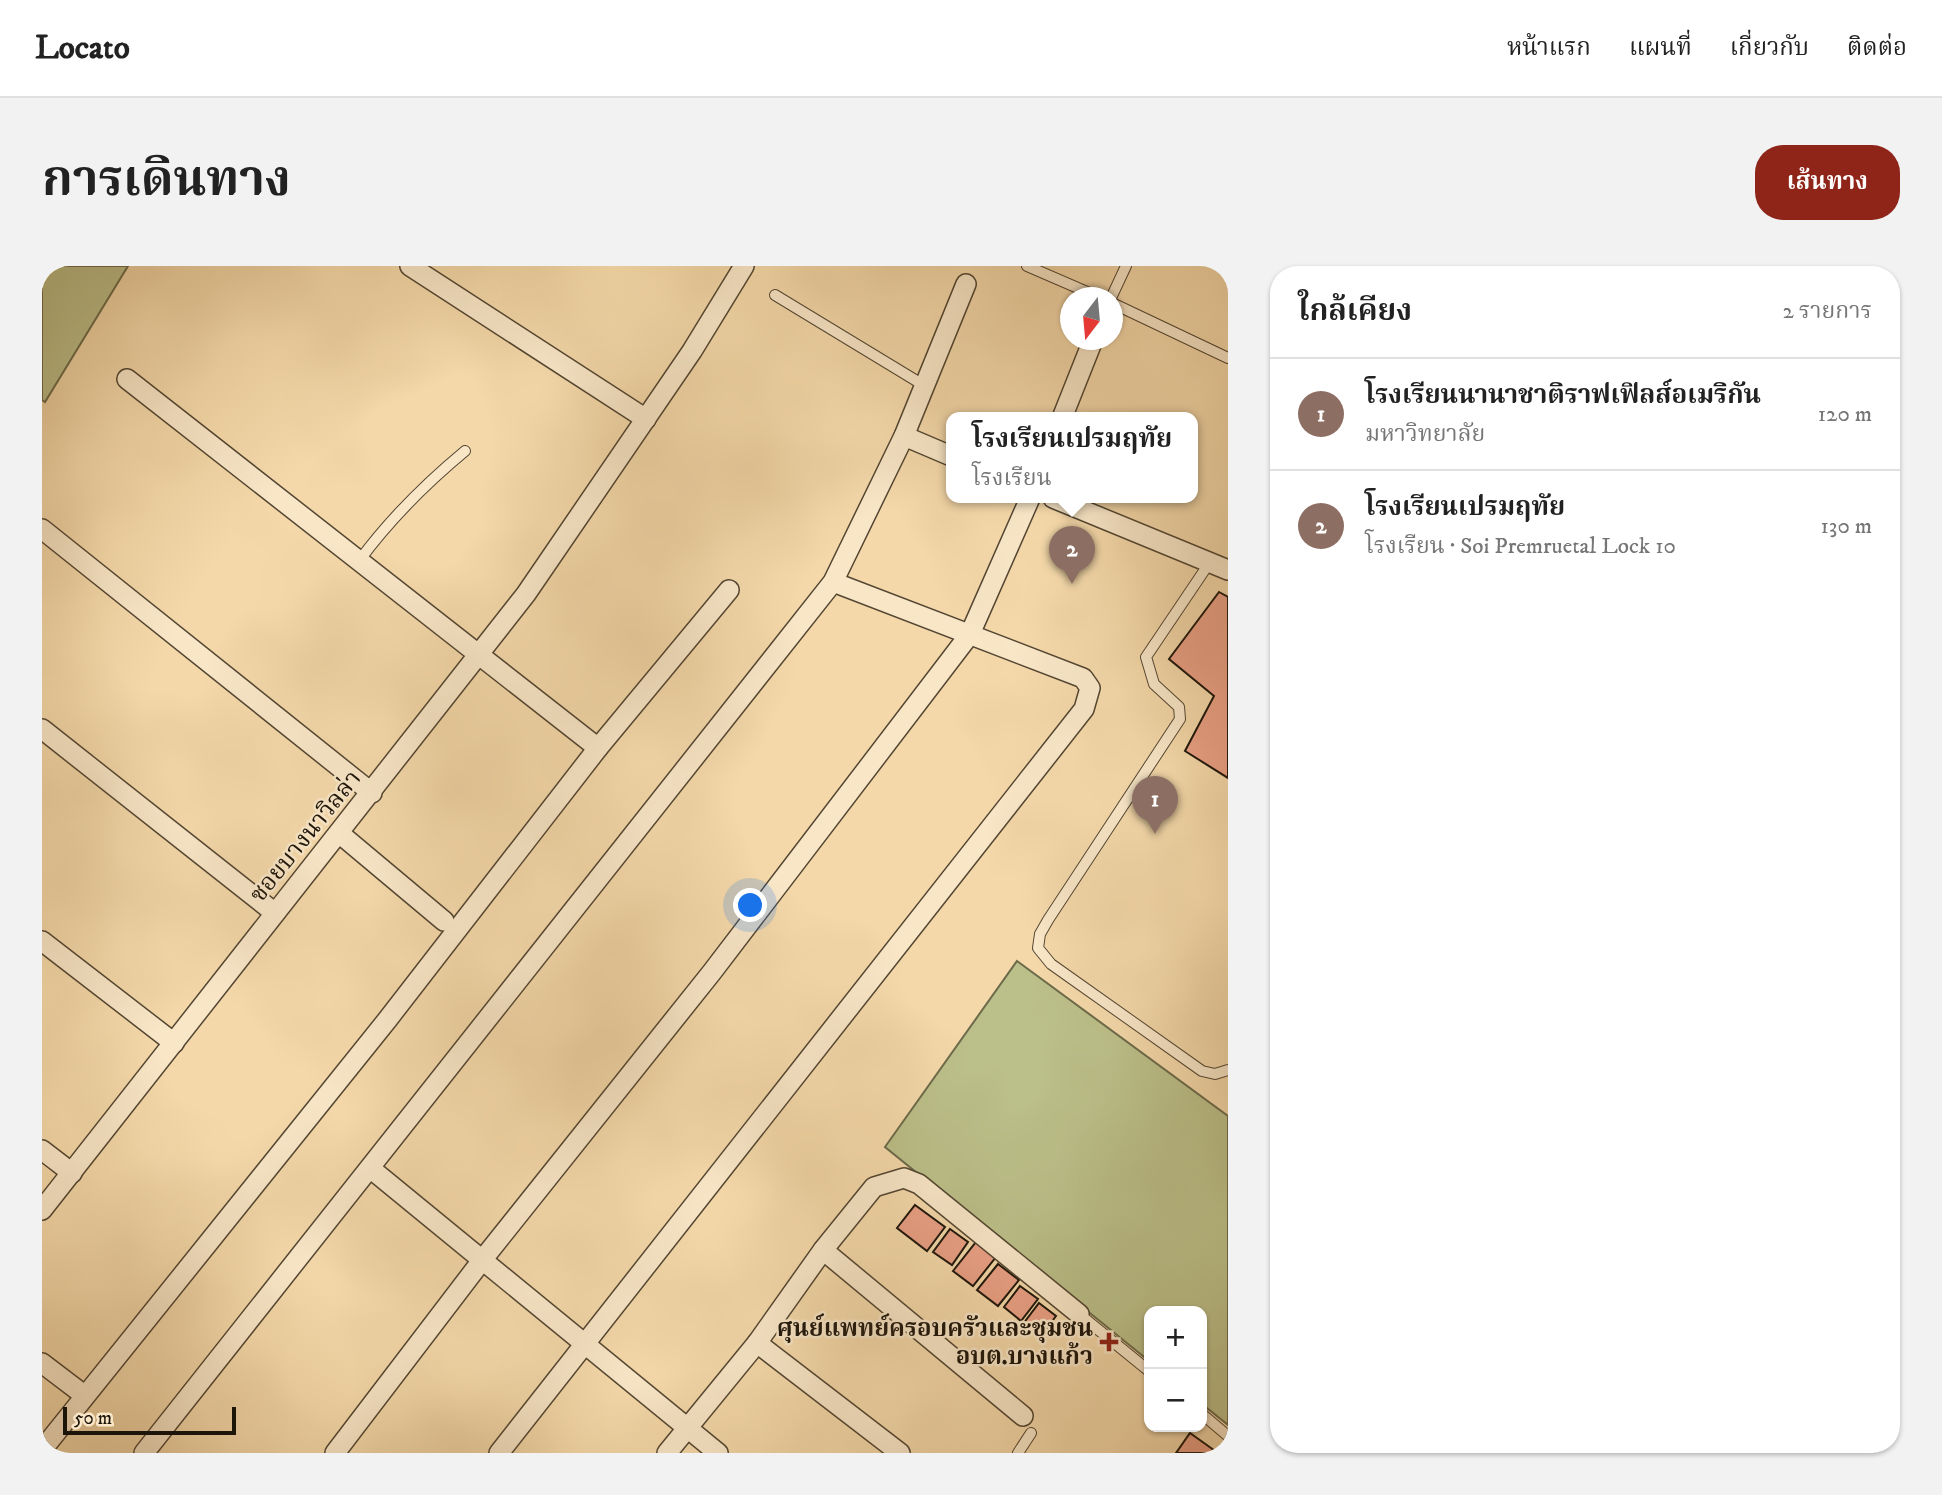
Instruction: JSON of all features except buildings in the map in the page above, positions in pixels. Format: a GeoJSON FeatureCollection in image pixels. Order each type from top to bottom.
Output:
{"type":"FeatureCollection","features":[{"type":"Feature","properties":{"kind":"street"},"geometry":{"type":"LineString","coordinates":[[410,266],[646,419]]}},
{"type":"Feature","properties":{"kind":"street","name":"ซอยบางนาวิลล่า"},"geometry":{"type":"LineString","coordinates":[[42,1210],[479,655],[563,542],[744,266]]}},
{"type":"Feature","properties":{"kind":"street"},"geometry":{"type":"LineString","coordinates":[[144,1453],[833,582],[904,436],[966,284]]}},
{"type":"Feature","properties":{"kind":"street"},"geometry":{"type":"LineString","coordinates":[[1064,412],[1089,350]]}},
{"type":"Feature","properties":{"kind":"street"},"geometry":{"type":"LineString","coordinates":[[127,379],[598,748]]}},
{"type":"Feature","properties":{"kind":"street"},"geometry":{"type":"LineString","coordinates":[[904,436],[946,454]]}},
{"type":"Feature","properties":{"kind":"street"},"geometry":{"type":"LineString","coordinates":[[335,1453],[483,1259],[712,972],[970,634],[1028,503]]}},
{"type":"Feature","properties":{"kind":"street"},"geometry":{"type":"LineString","coordinates":[[1065,503],[1219,566]]}},
{"type":"Feature","properties":{"kind":"street"},"geometry":{"type":"LineString","coordinates":[[42,529],[372,793]]}},
{"type":"Feature","properties":{"kind":"street"},"geometry":{"type":"LineString","coordinates":[[499,1453],[968,860],[1084,709],[1090,688],[1083,678],[833,582]]}},
{"type":"Feature","properties":{"kind":"street"},"geometry":{"type":"LineString","coordinates":[[42,1450],[379,1030],[598,748],[729,590]]}},
{"type":"Feature","properties":{"kind":"street"},"geometry":{"type":"LineString","coordinates":[[42,729],[275,914]]}},
{"type":"Feature","properties":{"kind":"street"},"geometry":{"type":"LineString","coordinates":[[339,832],[444,921]]}},
{"type":"Feature","properties":{"kind":"street"},"geometry":{"type":"LineString","coordinates":[[42,941],[174,1043]]}},
{"type":"Feature","properties":{"kind":"street"},"geometry":{"type":"LineString","coordinates":[[42,1150],[72,1173]]}},
{"type":"Feature","properties":{"kind":"street"},"geometry":{"type":"LineString","coordinates":[[370,1168],[718,1453]]}},
{"type":"Feature","properties":{"kind":"street"},"geometry":{"type":"LineString","coordinates":[[667,1453],[757,1342],[823,1250],[874,1187],[904,1178],[919,1184],[1079,1314]]}},
{"type":"Feature","properties":{"kind":"street"},"geometry":{"type":"LineString","coordinates":[[823,1250],[1027,1424]]}},
{"type":"Feature","properties":{"kind":"street"},"geometry":{"type":"LineString","coordinates":[[757,1342],[900,1453]]}},
{"type":"Feature","properties":{"kind":"street"},"geometry":{"type":"LineString","coordinates":[[42,1363],[84,1395]]}},
{"type":"Feature","properties":{"kind":"lane"},"geometry":{"type":"LineString","coordinates":[[1027,266],[1076,287]]}},
{"type":"Feature","properties":{"kind":"lane"},"geometry":{"type":"LineString","coordinates":[[1116,287],[1126,266]]}},
{"type":"Feature","properties":{"kind":"lane"},"geometry":{"type":"LineString","coordinates":[[775,295],[925,386]]}},
{"type":"Feature","properties":{"kind":"lane"},"geometry":{"type":"LineString","coordinates":[[1123,308],[1228,358]]}},
{"type":"Feature","properties":{"kind":"lane"},"geometry":{"type":"LineString","coordinates":[[359,562],[380,532],[419,489],[465,451]]}},
{"type":"Feature","properties":{"kind":"lane"},"geometry":{"type":"LineString","coordinates":[[1219,566],[1146,657],[1154,684],[1180,707],[1180,719],[1048,920],[1040,934],[1038,947],[1051,964],[1202,1071],[1215,1074],[1228,1070]]}},
{"type":"Feature","properties":{"kind":"lane"},"geometry":{"type":"LineString","coordinates":[[1079,1314],[1147,1369]]}},
{"type":"Feature","properties":{"kind":"lane"},"geometry":{"type":"LineString","coordinates":[[1207,1418],[1228,1436]]}},
{"type":"Feature","properties":{"kind":"lane"},"geometry":{"type":"LineString","coordinates":[[1018,1453],[1027,1424]]}},
{"type":"Feature","properties":{"kind":"green space"},"geometry":{"type":"Polygon","coordinates":[[[42,266],[128,266],[45,402],[42,400],[42,266]]]}},
{"type":"Feature","properties":{"kind":"green space"},"geometry":{"type":"Polygon","coordinates":[[[1017,961],[1228,1116],[1228,1425],[1207,1408],[1207,1306],[1144,1306],[1144,1357],[885,1147],[1017,961]]]}},
{"type":"Feature","properties":{"kind":"place","name":"โรงเรียนเปรมฤทัย"},"geometry":{"type":"Point","coordinates":[1072,584]}},
{"type":"Feature","properties":{"kind":"place","name":"โรงเรียนนานาชาติราฟเฟิลส์อเมริกัน"},"geometry":{"type":"Point","coordinates":[1155,834]}},
{"type":"Feature","properties":{"kind":"place","name":"ศุนย์แพทย์ครอบครัวและชุมชน อบต.บางแก้ว"},"geometry":{"type":"Point","coordinates":[1109,1342]}}]}
